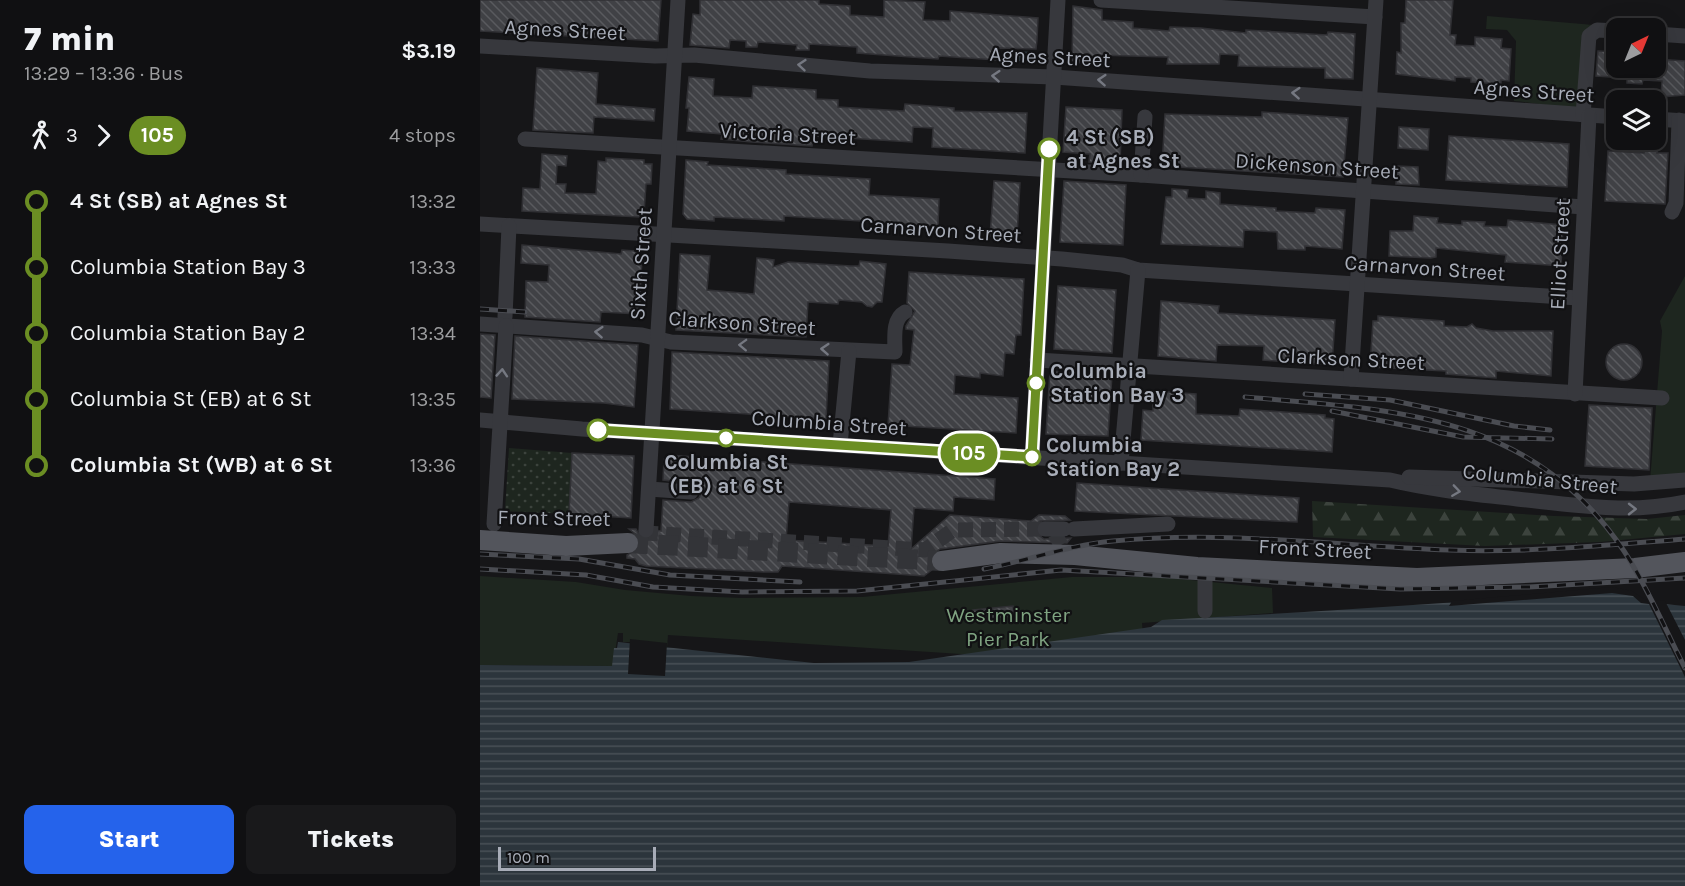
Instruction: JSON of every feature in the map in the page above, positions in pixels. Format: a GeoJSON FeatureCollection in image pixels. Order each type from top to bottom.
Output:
{"type":"FeatureCollection","features":[{"type":"Feature","properties":{"kind":"main road","name":"Front Street"},"geometry":{"type":"LineString","coordinates":[[942,561],[1001,553],[1060,536],[1205,567],[1417,578],[1635,568],[1685,562]]}},
{"type":"Feature","properties":{"kind":"main road","name":"Front Street"},"geometry":{"type":"LineString","coordinates":[[480,540],[567,546],[628,543]]}},
{"type":"Feature","properties":{"kind":"street","name":"Sixth Street"},"geometry":{"type":"LineString","coordinates":[[646,530],[644,488],[651,456],[678,0]]}},
{"type":"Feature","properties":{"kind":"street"},"geometry":{"type":"LineString","coordinates":[[1032,457],[1058,0]]}},
{"type":"Feature","properties":{"kind":"street"},"geometry":{"type":"LineString","coordinates":[[1101,0],[1375,17]]}},
{"type":"Feature","properties":{"kind":"street"},"geometry":{"type":"LineString","coordinates":[[1352,379],[1376,0]]}},
{"type":"Feature","properties":{"kind":"street","name":"Elliot Street"},"geometry":{"type":"LineString","coordinates":[[1575,394],[1589,36],[1596,30],[1606,30]]}},
{"type":"Feature","properties":{"kind":"street"},"geometry":{"type":"LineString","coordinates":[[1666,35],[1685,36]]}},
{"type":"Feature","properties":{"kind":"street","name":"Agnes Street"},"geometry":{"type":"LineString","coordinates":[[480,46],[675,56],[870,70],[1054,77],[1606,116]]}},
{"type":"Feature","properties":{"kind":"street"},"geometry":{"type":"LineString","coordinates":[[1141,175],[1145,117]]}},
{"type":"Feature","properties":{"kind":"street"},"geometry":{"type":"LineString","coordinates":[[1666,120],[1682,121],[1676,203],[1672,212]]}},
{"type":"Feature","properties":{"kind":"street","name":"Victoria Street"},"geometry":{"type":"LineString","coordinates":[[525,139],[1048,170]]}},
{"type":"Feature","properties":{"kind":"street","name":"Dickenson Street"},"geometry":{"type":"LineString","coordinates":[[1048,170],[1363,189],[1584,207]]}},
{"type":"Feature","properties":{"kind":"street","name":"Carnarvon Street"},"geometry":{"type":"LineString","coordinates":[[480,224],[664,233],[1043,258],[1122,265],[1138,270],[1578,298]]}},
{"type":"Feature","properties":{"kind":"street"},"geometry":{"type":"LineString","coordinates":[[494,524],[509,226]]}},
{"type":"Feature","properties":{"kind":"street"},"geometry":{"type":"LineString","coordinates":[[1120,463],[1131,367],[1138,270]]}},
{"type":"Feature","properties":{"kind":"street","name":"Clarkson Street"},"geometry":{"type":"LineString","coordinates":[[480,324],[505,321],[657,338],[671,342],[894,352],[896,323],[898,316],[905,312]]}},
{"type":"Feature","properties":{"kind":"street"},"geometry":{"type":"LineString","coordinates":[[840,445],[849,351]]}},
{"type":"Feature","properties":{"kind":"street","name":"Clarkson Street"},"geometry":{"type":"LineString","coordinates":[[1037,360],[1662,398]]}},
{"type":"Feature","properties":{"kind":"street","name":"Columbia Street"},"geometry":{"type":"LineString","coordinates":[[480,420],[1390,480],[1415,486],[1579,506],[1638,509],[1685,502]]}},
{"type":"Feature","properties":{"kind":"street","name":"Columbia Street"},"geometry":{"type":"LineString","coordinates":[[1390,480],[1416,476],[1634,484],[1685,480]]}},
{"type":"Feature","properties":{"kind":"street"},"geometry":{"type":"LineString","coordinates":[[1579,506],[1605,500],[1608,494],[1606,483]]}},
{"type":"Feature","properties":{"kind":"street"},"geometry":{"type":"LineString","coordinates":[[644,488],[691,492]]}},
{"type":"Feature","properties":{"kind":"street"},"geometry":{"type":"LineString","coordinates":[[1060,536],[1168,524]]}},
{"type":"Feature","properties":{"kind":"street"},"geometry":{"type":"LineString","coordinates":[[1205,567],[1205,611]]}},
{"type":"Feature","properties":{"kind":"green space"},"geometry":{"type":"Polygon","coordinates":[[[1487,16],[1594,25],[1583,109],[1514,101],[1516,41],[1507,30],[1486,29],[1487,16]]]}},
{"type":"Feature","properties":{"kind":"green space"},"geometry":{"type":"Polygon","coordinates":[[[1685,276],[1685,474],[1650,481],[1662,331],[1660,321],[1685,276]]]}},
{"type":"Feature","properties":{"kind":"green space"},"geometry":{"type":"Polygon","coordinates":[[[509,448],[572,453],[569,514],[505,511],[509,448]]]}},
{"type":"Feature","properties":{"kind":"green space"},"geometry":{"type":"Polygon","coordinates":[[[1312,501],[1554,516],[1647,519],[1685,515],[1685,534],[1600,542],[1485,546],[1313,537],[1312,501]]]}},
{"type":"Feature","properties":{"kind":"green space","name":"Westminster Pier Park"},"geometry":{"type":"Polygon","coordinates":[[[480,576],[576,582],[625,590],[691,596],[742,598],[862,597],[1072,577],[1160,577],[1272,588],[1273,613],[1142,623],[1145,666],[668,635],[665,676],[630,642],[623,642],[623,633],[618,633],[613,666],[480,665],[480,576]]]}},
{"type":"Feature","properties":{"kind":"shaded area"},"geometry":{"type":"Polygon","coordinates":[[[1015,51],[1033,52],[1033,62],[1014,61],[1015,51]]]}},
{"type":"Feature","properties":{"kind":"shaded area"},"geometry":{"type":"Polygon","coordinates":[[[1612,590],[1631,593],[1643,602],[1685,606],[1685,886],[480,886],[480,665],[612,666],[614,648],[617,648],[618,642],[814,663],[909,662],[1151,627],[1162,620],[1387,607],[1612,590]]]}},
{"type":"Feature","properties":{"kind":"pier"},"geometry":{"type":"Polygon","coordinates":[[[1612,587],[1632,591],[1644,599],[1665,601],[1685,640],[1685,677],[1649,604],[1641,603],[1633,596],[1612,593],[1449,606],[1452,601],[1612,587]]]}},
{"type":"Feature","properties":{"kind":"pier"},"geometry":{"type":"Polygon","coordinates":[[[630,639],[667,643],[665,676],[628,674],[630,639]]]}},
{"type":"Feature","properties":{"kind":"building"},"geometry":{"type":"Polygon","coordinates":[[[480,0],[661,0],[658,41],[480,31],[480,0]]]}},
{"type":"Feature","properties":{"kind":"building"},"geometry":{"type":"Polygon","coordinates":[[[700,0],[819,0],[819,4],[850,6],[850,15],[884,17],[884,0],[925,2],[923,20],[950,21],[950,11],[1038,18],[1036,49],[997,48],[996,60],[939,56],[938,59],[857,53],[857,47],[809,44],[809,50],[796,50],[797,45],[758,42],[757,47],[746,47],[746,41],[730,40],[729,48],[690,45],[693,14],[700,15],[700,0]]]}},
{"type":"Feature","properties":{"kind":"building"},"geometry":{"type":"Polygon","coordinates":[[[1406,0],[1453,0],[1450,35],[1456,35],[1455,45],[1475,46],[1475,37],[1502,39],[1501,48],[1511,49],[1509,81],[1501,80],[1501,84],[1471,82],[1471,78],[1455,77],[1455,81],[1396,74],[1397,52],[1401,53],[1401,23],[1405,23],[1406,0]]]}},
{"type":"Feature","properties":{"kind":"building"},"geometry":{"type":"Polygon","coordinates":[[[1073,6],[1102,10],[1102,20],[1133,22],[1133,28],[1169,31],[1170,27],[1246,33],[1246,30],[1327,35],[1328,32],[1355,34],[1353,79],[1325,78],[1325,68],[1238,66],[1239,55],[1220,54],[1219,64],[1167,64],[1168,57],[1098,55],[1098,64],[1072,62],[1073,6]]]}},
{"type":"Feature","properties":{"kind":"building"},"geometry":{"type":"Polygon","coordinates":[[[1598,51],[1606,51],[1606,77],[1596,76],[1598,51]]]}},
{"type":"Feature","properties":{"kind":"building"},"geometry":{"type":"Polygon","coordinates":[[[1666,60],[1685,61],[1685,95],[1666,97],[1666,90],[1661,90],[1662,81],[1643,80],[1642,84],[1627,83],[1627,78],[1666,78],[1666,60]]]}},
{"type":"Feature","properties":{"kind":"building"},"geometry":{"type":"Polygon","coordinates":[[[537,68],[598,73],[596,104],[655,109],[654,121],[594,117],[593,133],[533,130],[537,68]]]}},
{"type":"Feature","properties":{"kind":"building"},"geometry":{"type":"Polygon","coordinates":[[[689,77],[714,79],[713,96],[752,98],[753,86],[816,90],[816,99],[838,100],[838,107],[904,111],[905,104],[954,108],[954,111],[1027,113],[1025,153],[932,147],[933,128],[913,127],[912,142],[813,136],[812,146],[721,139],[722,134],[687,131],[689,108],[686,108],[689,77]]]}},
{"type":"Feature","properties":{"kind":"building"},"geometry":{"type":"Polygon","coordinates":[[[1066,107],[1122,110],[1120,164],[1089,162],[1090,154],[1063,152],[1066,107]]]}},
{"type":"Feature","properties":{"kind":"building"},"geometry":{"type":"Polygon","coordinates":[[[1262,112],[1348,118],[1343,177],[1162,166],[1165,114],[1262,117],[1262,112]]]}},
{"type":"Feature","properties":{"kind":"building"},"geometry":{"type":"Polygon","coordinates":[[[1399,127],[1429,129],[1428,150],[1398,148],[1399,127]]]}},
{"type":"Feature","properties":{"kind":"building"},"geometry":{"type":"Polygon","coordinates":[[[1449,136],[1569,144],[1567,187],[1446,180],[1449,136]]]}},
{"type":"Feature","properties":{"kind":"building"},"geometry":{"type":"Polygon","coordinates":[[[1645,150],[1658,150],[1657,153],[1668,153],[1665,204],[1605,201],[1608,151],[1644,153],[1645,150]]]}},
{"type":"Feature","properties":{"kind":"building"},"geometry":{"type":"Polygon","coordinates":[[[542,154],[567,156],[566,166],[557,165],[556,184],[566,184],[565,193],[596,194],[598,161],[606,162],[606,158],[644,160],[644,164],[652,164],[651,184],[646,184],[644,213],[640,213],[640,217],[522,211],[523,188],[540,189],[542,154]]]}},
{"type":"Feature","properties":{"kind":"building"},"geometry":{"type":"Polygon","coordinates":[[[686,160],[708,162],[707,165],[786,170],[786,174],[870,179],[869,195],[939,199],[938,226],[784,216],[784,221],[714,217],[714,221],[687,219],[683,214],[686,160]]]}},
{"type":"Feature","properties":{"kind":"building"},"geometry":{"type":"Polygon","coordinates":[[[1397,166],[1418,167],[1419,185],[1396,184],[1397,166]]]}},
{"type":"Feature","properties":{"kind":"building"},"geometry":{"type":"Polygon","coordinates":[[[994,181],[1020,183],[1017,237],[990,236],[994,181]]]}},
{"type":"Feature","properties":{"kind":"building"},"geometry":{"type":"Polygon","coordinates":[[[1064,181],[1126,185],[1123,245],[1060,242],[1064,181]]]}},
{"type":"Feature","properties":{"kind":"building"},"geometry":{"type":"Polygon","coordinates":[[[1172,189],[1188,190],[1187,198],[1206,199],[1206,191],[1220,193],[1220,204],[1276,208],[1276,211],[1315,213],[1316,208],[1345,210],[1342,249],[1305,246],[1305,250],[1278,249],[1277,232],[1244,230],[1243,247],[1161,244],[1166,197],[1172,197],[1172,189]]]}},
{"type":"Feature","properties":{"kind":"building"},"geometry":{"type":"Polygon","coordinates":[[[1414,216],[1438,218],[1437,223],[1462,225],[1462,221],[1485,222],[1484,226],[1507,227],[1508,220],[1563,225],[1561,266],[1505,262],[1506,255],[1436,248],[1436,257],[1431,258],[1389,256],[1390,231],[1413,231],[1414,216]]]}},
{"type":"Feature","properties":{"kind":"building"},"geometry":{"type":"Polygon","coordinates":[[[522,245],[621,254],[622,250],[635,251],[642,258],[639,314],[601,312],[600,322],[525,317],[526,281],[548,282],[549,265],[521,263],[522,245]]]}},
{"type":"Feature","properties":{"kind":"building"},"geometry":{"type":"Polygon","coordinates":[[[680,254],[710,256],[707,290],[754,294],[757,258],[774,260],[773,267],[788,262],[851,266],[859,266],[860,261],[886,264],[882,302],[877,302],[872,307],[862,302],[839,300],[838,304],[808,302],[806,337],[676,330],[680,254]]]}},
{"type":"Feature","properties":{"kind":"building"},"geometry":{"type":"Polygon","coordinates":[[[909,272],[1024,279],[1021,335],[1016,335],[1014,354],[1005,353],[1003,376],[980,373],[980,378],[955,375],[954,394],[1018,398],[1016,433],[888,425],[892,364],[910,365],[914,330],[906,329],[906,326],[915,311],[907,303],[909,272]]]}},
{"type":"Feature","properties":{"kind":"building"},"geometry":{"type":"Polygon","coordinates":[[[1058,286],[1116,290],[1112,353],[1054,349],[1058,286]]]}},
{"type":"Feature","properties":{"kind":"building"},"geometry":{"type":"Polygon","coordinates":[[[1161,301],[1219,306],[1218,313],[1335,320],[1332,365],[1263,360],[1264,346],[1217,345],[1216,361],[1158,356],[1161,301]]]}},
{"type":"Feature","properties":{"kind":"building"},"geometry":{"type":"Polygon","coordinates":[[[1378,316],[1444,321],[1444,326],[1467,327],[1472,324],[1476,328],[1493,331],[1553,331],[1551,376],[1496,371],[1496,378],[1446,374],[1446,371],[1370,367],[1373,321],[1378,321],[1378,316]]]}},
{"type":"Feature","properties":{"kind":"building"},"geometry":{"type":"Polygon","coordinates":[[[480,334],[495,335],[491,398],[480,397],[480,334]]]}},
{"type":"Feature","properties":{"kind":"building"},"geometry":{"type":"Polygon","coordinates":[[[515,336],[638,345],[634,407],[604,403],[512,399],[515,336]]]}},
{"type":"Feature","properties":{"kind":"building"},"geometry":{"type":"Polygon","coordinates":[[[1624,344],[1637,349],[1642,362],[1637,375],[1624,380],[1611,375],[1606,362],[1611,349],[1624,344]]]}},
{"type":"Feature","properties":{"kind":"building"},"geometry":{"type":"Polygon","coordinates":[[[672,352],[829,361],[826,419],[670,409],[672,352]]]}},
{"type":"Feature","properties":{"kind":"building"},"geometry":{"type":"Polygon","coordinates":[[[1050,371],[1112,375],[1108,436],[1046,434],[1050,371]]]}},
{"type":"Feature","properties":{"kind":"building"},"geometry":{"type":"Polygon","coordinates":[[[1153,391],[1196,394],[1196,414],[1239,416],[1240,409],[1325,415],[1325,418],[1334,419],[1332,452],[1141,440],[1143,410],[1153,411],[1153,391]]]}},
{"type":"Feature","properties":{"kind":"building"},"geometry":{"type":"Polygon","coordinates":[[[1589,405],[1652,408],[1649,470],[1585,466],[1589,405]]]}},
{"type":"Feature","properties":{"kind":"building"},"geometry":{"type":"Polygon","coordinates":[[[572,453],[634,456],[631,518],[569,514],[572,453]]]}},
{"type":"Feature","properties":{"kind":"building"},"geometry":{"type":"Polygon","coordinates":[[[669,455],[995,479],[994,500],[954,497],[953,511],[914,508],[911,549],[950,515],[1031,521],[1039,515],[1065,516],[1070,520],[1040,521],[1036,525],[1036,533],[1044,539],[1071,538],[1067,543],[1001,541],[940,549],[931,556],[933,569],[924,576],[782,566],[778,572],[764,572],[646,566],[639,564],[635,559],[627,558],[627,555],[638,549],[640,543],[638,536],[629,529],[636,529],[641,538],[650,539],[656,530],[661,531],[663,500],[691,502],[699,498],[701,493],[696,484],[663,480],[664,459],[669,455]],[[789,502],[786,540],[888,546],[891,510],[789,502]]]}},
{"type":"Feature","properties":{"kind":"building"},"geometry":{"type":"Polygon","coordinates":[[[1077,483],[1299,498],[1297,522],[1075,511],[1077,483]]]}},
{"type":"Feature","properties":{"kind":"building"},"geometry":{"type":"Polygon","coordinates":[[[1013,606],[1014,616],[974,619],[973,610],[1013,606]]]}},
{"type":"Feature","properties":{"kind":"tunnel"},"geometry":{"type":"LineString","coordinates":[[646,530],[646,533],[925,550],[953,530],[1045,529]]}},
{"type":"Feature","properties":{"kind":"tunnel"},"geometry":{"type":"LineString","coordinates":[[1055,534],[1061,545]]}},
{"type":"Feature","properties":{"kind":"tunnel"},"geometry":{"type":"LineString","coordinates":[[628,543],[942,561]]}},
{"type":"Feature","properties":{"kind":"railway"},"geometry":{"type":"LineString","coordinates":[[480,309],[525,312]]}},
{"type":"Feature","properties":{"kind":"railway"},"geometry":{"type":"LineString","coordinates":[[1305,394],[1390,400],[1514,426],[1550,430]]}},
{"type":"Feature","properties":{"kind":"railway"},"geometry":{"type":"LineString","coordinates":[[1245,397],[1354,407],[1406,415],[1456,427],[1502,445],[1546,470],[1587,505],[1624,551],[1649,594],[1685,668]]}},
{"type":"Feature","properties":{"kind":"railway"},"geometry":{"type":"LineString","coordinates":[[1332,411],[1463,437],[1552,439]]}},
{"type":"Feature","properties":{"kind":"railway"},"geometry":{"type":"LineString","coordinates":[[984,569],[1080,546],[1155,538],[1239,538],[1479,551],[1567,548],[1685,539]]}},
{"type":"Feature","properties":{"kind":"railway"},"geometry":{"type":"LineString","coordinates":[[480,554],[579,559],[670,575],[800,582]]}},
{"type":"Feature","properties":{"kind":"railway"},"geometry":{"type":"LineString","coordinates":[[480,569],[586,575],[653,587],[742,592],[857,591],[1061,570],[1400,589],[1529,587],[1685,578]]}},
{"type":"Feature","properties":{"kind":"bus line","name":"105"},"geometry":{"type":"LineString","coordinates":[[598,430],[1032,457],[1049,149]]}},
{"type":"Feature","properties":{"kind":"place","name":"4 St (SB) at Agnes St"},"geometry":{"type":"Point","coordinates":[1049,149]}},
{"type":"Feature","properties":{"kind":"place","name":"Columbia Station Bay 3"},"geometry":{"type":"Point","coordinates":[1036,383]}},
{"type":"Feature","properties":{"kind":"place","name":"Columbia St (EB) at 6 St"},"geometry":{"type":"Point","coordinates":[726,438]}},
{"type":"Feature","properties":{"kind":"place","name":"Columbia Station Bay 2"},"geometry":{"type":"Point","coordinates":[1032,457]}}]}
